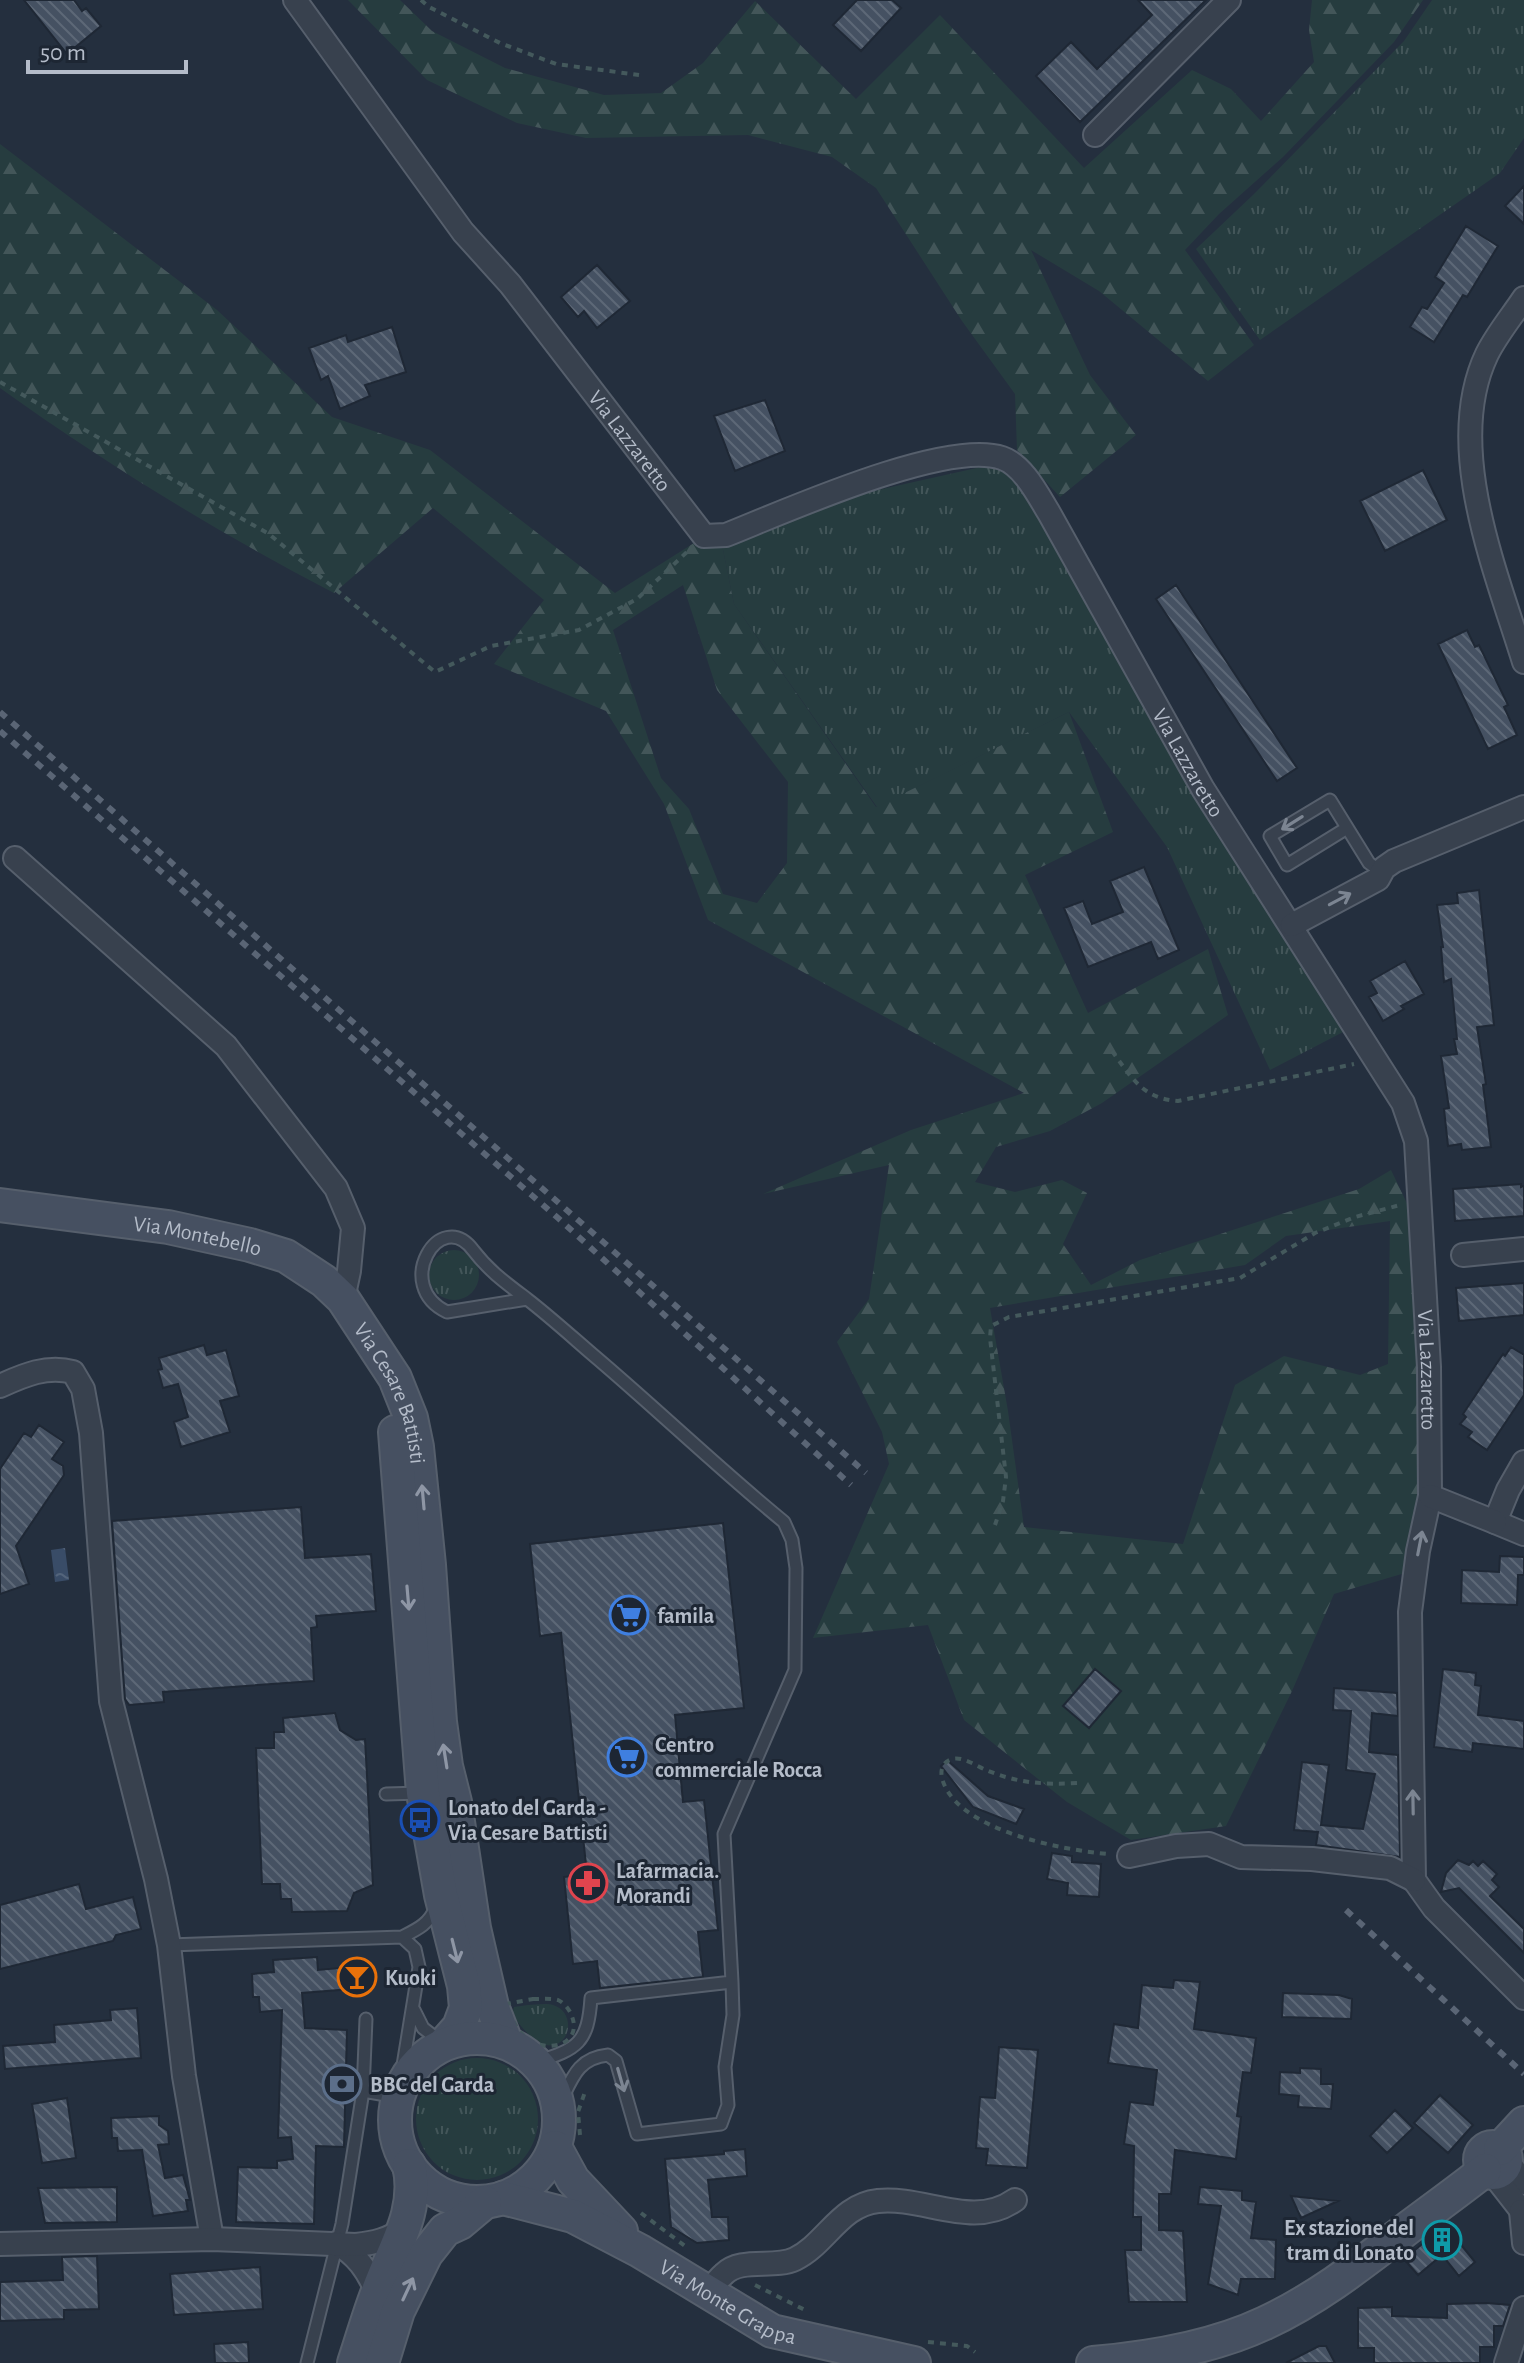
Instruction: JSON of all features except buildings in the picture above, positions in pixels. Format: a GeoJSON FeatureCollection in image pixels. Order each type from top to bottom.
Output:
{"type":"FeatureCollection","features":[{"type":"Feature","properties":{"kind":"main road","name":"Via Montebello"},"geometry":{"type":"LineString","coordinates":[[0,1205],[168,1227],[286,1256],[324,1281],[343,1299],[365,1329]]}},
{"type":"Feature","properties":{"kind":"main road","name":"Via Cesare Battisti"},"geometry":{"type":"LineString","coordinates":[[365,1329],[387,1389],[395,1429],[432,1797],[454,1892],[506,2042]]}},
{"type":"Feature","properties":{"kind":"main road","name":"Via Cesare Battisti"},"geometry":{"type":"LineString","coordinates":[[365,1329],[395,1378],[411,1418],[417,1447],[466,2008],[459,2027],[444,2044]]}},
{"type":"Feature","properties":{"kind":"main road"},"geometry":{"type":"LineString","coordinates":[[382,2363],[398,2311],[426,2254],[445,2230],[535,2179],[555,2147],[560,2127],[559,2105],[553,2086],[536,2062],[506,2042],[485,2037],[464,2038],[444,2044],[426,2055],[412,2070],[399,2090],[395,2124],[409,2165],[430,2187],[461,2200],[494,2200]]}},
{"type":"Feature","properties":{"kind":"main road"},"geometry":{"type":"LineString","coordinates":[[1093,2363],[1130,2360],[1203,2345],[1264,2323],[1322,2291],[1415,2223],[1427,2208],[1498,2166],[1524,2123]]}},
{"type":"Feature","properties":{"kind":"main road","name":"Via Monte Grappa"},"geometry":{"type":"LineString","coordinates":[[555,2147],[573,2180],[640,2251]]}},
{"type":"Feature","properties":{"kind":"main road"},"geometry":{"type":"LineString","coordinates":[[354,2363],[413,2198],[409,2165]]}},
{"type":"Feature","properties":{"kind":"main road","name":"Via Monte Grappa"},"geometry":{"type":"LineString","coordinates":[[494,2200],[573,2216],[640,2251],[772,2331],[895,2362]]}},
{"type":"Feature","properties":{"kind":"street","name":"Via Lazzaretto"},"geometry":{"type":"LineString","coordinates":[[295,0],[463,232],[510,284],[704,536],[726,535],[909,466],[959,456],[989,455],[1005,459],[1028,482],[1049,513],[1203,789],[1403,1103],[1416,1141],[1429,1367],[1430,1496],[1418,1551],[1410,1612],[1414,1880]]}},
{"type":"Feature","properties":{"kind":"street"},"geometry":{"type":"LineString","coordinates":[[1095,135],[1229,0]]}},
{"type":"Feature","properties":{"kind":"street"},"geometry":{"type":"LineString","coordinates":[[1524,298],[1487,354],[1475,390],[1470,450],[1476,506],[1524,662]]}},
{"type":"Feature","properties":{"kind":"street"},"geometry":{"type":"LineString","coordinates":[[1292,925],[1378,879],[1384,868],[1394,861],[1524,807]]}},
{"type":"Feature","properties":{"kind":"street"},"geometry":{"type":"LineString","coordinates":[[15,858],[226,1046],[336,1188],[353,1228],[343,1299]]}},
{"type":"Feature","properties":{"kind":"street"},"geometry":{"type":"LineString","coordinates":[[1463,1255],[1524,1249]]}},
{"type":"Feature","properties":{"kind":"street"},"geometry":{"type":"LineString","coordinates":[[0,1386],[26,1375],[58,1368],[73,1372],[83,1389],[92,1446],[111,1701],[156,1879],[169,1945],[184,2076],[212,2239]]}},
{"type":"Feature","properties":{"kind":"street"},"geometry":{"type":"LineString","coordinates":[[1495,1522],[1524,1462]]}},
{"type":"Feature","properties":{"kind":"street"},"geometry":{"type":"LineString","coordinates":[[1430,1496],[1524,1534]]}},
{"type":"Feature","properties":{"kind":"street"},"geometry":{"type":"LineString","coordinates":[[1129,1856],[1176,1846],[1209,1844],[1241,1857],[1312,1859],[1390,1868],[1414,1880],[1434,1908],[1524,1998]]}},
{"type":"Feature","properties":{"kind":"street"},"geometry":{"type":"LineString","coordinates":[[1498,2166],[1522,2213],[1524,2243]]}},
{"type":"Feature","properties":{"kind":"street"},"geometry":{"type":"LineString","coordinates":[[708,2293],[726,2271],[748,2265],[791,2261],[807,2252],[828,2229],[856,2207],[879,2201],[990,2213],[1015,2200]]}},
{"type":"Feature","properties":{"kind":"street"},"geometry":{"type":"LineString","coordinates":[[0,2244],[212,2239],[375,2243],[403,2229]]}},
{"type":"Feature","properties":{"kind":"street"},"geometry":{"type":"LineString","coordinates":[[335,2243],[351,2251],[365,2268],[377,2292]]}},
{"type":"Feature","properties":{"kind":"street"},"geometry":{"type":"LineString","coordinates":[[1506,2363],[1524,2309]]}},
{"type":"Feature","properties":{"kind":"lane"},"geometry":{"type":"LineString","coordinates":[[1347,828],[1287,865],[1270,836],[1330,800],[1369,863],[1376,868],[1384,868]]}},
{"type":"Feature","properties":{"kind":"lane"},"geometry":{"type":"LineString","coordinates":[[527,1299],[447,1312],[437,1307],[424,1286],[422,1268],[425,1255],[431,1245],[454,1237],[467,1242],[501,1281],[527,1299],[784,1522],[792,1540],[796,1568],[795,1670],[724,1834],[733,2015],[725,2067],[728,2105],[721,2124],[637,2134],[616,2061],[608,2055],[591,2057],[580,2066],[559,2105]]}},
{"type":"Feature","properties":{"kind":"lane"},"geometry":{"type":"LineString","coordinates":[[386,1794],[432,1797]]}},
{"type":"Feature","properties":{"kind":"lane"},"geometry":{"type":"LineString","coordinates":[[169,1945],[402,1937],[421,1928],[454,1892],[455,1876],[444,1816]]}},
{"type":"Feature","properties":{"kind":"lane"},"geometry":{"type":"LineString","coordinates":[[363,2091],[386,2095],[399,2090],[419,1967],[415,1949],[402,1937]]}},
{"type":"Feature","properties":{"kind":"lane"},"geometry":{"type":"LineString","coordinates":[[536,2062],[568,2052],[589,2029],[591,1998],[732,1982]]}},
{"type":"Feature","properties":{"kind":"lane"},"geometry":{"type":"LineString","coordinates":[[413,2010],[423,2028],[444,2044]]}},
{"type":"Feature","properties":{"kind":"lane"},"geometry":{"type":"LineString","coordinates":[[307,2363],[342,2224],[363,2091],[366,2019]]}},
{"type":"Feature","properties":{"kind":"path"},"geometry":{"type":"LineString","coordinates":[[421,0],[500,43],[556,64],[639,75]]}},
{"type":"Feature","properties":{"kind":"path"},"geometry":{"type":"LineString","coordinates":[[0,382],[269,534],[435,672],[491,646],[579,630],[637,599],[704,536]]}},
{"type":"Feature","properties":{"kind":"path"},"geometry":{"type":"LineString","coordinates":[[1112,1051],[1142,1089],[1164,1100],[1178,1101],[1376,1060]]}},
{"type":"Feature","properties":{"kind":"path"},"geometry":{"type":"LineString","coordinates":[[995,1525],[1003,1501],[1006,1477],[991,1326],[1009,1317],[1240,1278],[1315,1233],[1355,1217],[1420,1200]]}},
{"type":"Feature","properties":{"kind":"path"},"geometry":{"type":"LineString","coordinates":[[1077,1783],[1043,1785],[1010,1779],[959,1758],[947,1760],[941,1776],[946,1790],[967,1812],[989,1825],[1075,1851],[1129,1856]]}},
{"type":"Feature","properties":{"kind":"path"},"geometry":{"type":"LineString","coordinates":[[533,1999],[559,2001],[570,2011],[574,2025],[571,2036],[563,2045],[550,2048],[539,2045],[526,2038],[511,2018],[506,2004],[533,1999]]}},
{"type":"Feature","properties":{"kind":"green space"},"geometry":{"type":"Polygon","coordinates":[[[348,0],[400,0],[432,31],[505,68],[604,95],[661,93],[703,63],[755,1],[856,99],[940,15],[1084,168],[1192,70],[1231,89],[1261,121],[1314,62],[1309,30],[1312,0],[1423,0],[1394,42],[1283,157],[1219,214],[1185,250],[1254,345],[1208,381],[1099,291],[1031,250],[1090,375],[1136,435],[1060,497],[1017,450],[1015,394],[962,321],[876,188],[832,157],[748,135],[586,138],[517,123],[427,80],[348,0]]]}},
{"type":"Feature","properties":{"kind":"green space"},"geometry":{"type":"Polygon","coordinates":[[[1432,0],[1524,0],[1524,138],[1500,173],[1260,340],[1196,249],[1404,41],[1432,0]]]}},
{"type":"Feature","properties":{"kind":"green space"},"geometry":{"type":"Polygon","coordinates":[[[0,144],[217,310],[332,417],[430,450],[615,593],[694,543],[722,545],[734,604],[876,807],[1069,712],[1113,832],[1025,875],[1088,1013],[1208,949],[1228,1015],[1102,1103],[1050,1131],[996,1147],[975,1182],[1015,1192],[1062,1180],[1087,1193],[1063,1244],[1091,1285],[1140,1260],[1359,1189],[1391,1170],[1414,1218],[1420,1483],[1405,1573],[1334,1594],[1292,1691],[1226,1826],[1131,1840],[1067,1802],[964,1720],[928,1625],[813,1638],[889,1464],[882,1432],[837,1342],[869,1299],[889,1165],[763,1194],[911,1130],[1024,1093],[708,920],[664,804],[606,711],[494,664],[544,600],[433,508],[334,593],[163,496],[80,444],[0,388],[0,144]],[[683,585],[613,630],[661,778],[689,809],[723,894],[757,903],[787,863],[788,782],[717,690],[683,585]],[[1390,1221],[1286,1236],[1245,1265],[990,1308],[1024,1527],[1183,1544],[1235,1385],[1284,1356],[1360,1375],[1388,1364],[1390,1221]]]}},
{"type":"Feature","properties":{"kind":"green space"},"geometry":{"type":"Polygon","coordinates":[[[990,465],[1015,479],[1049,513],[1347,1030],[1270,1070],[1167,847],[1069,712],[877,807],[734,604],[722,545],[860,494],[990,465]]]}},
{"type":"Feature","properties":{"kind":"green space"},"geometry":{"type":"Polygon","coordinates":[[[454,1250],[472,1257],[479,1275],[472,1293],[454,1300],[436,1293],[429,1275],[436,1257],[454,1250]]]}},
{"type":"Feature","properties":{"kind":"green space"},"geometry":{"type":"Polygon","coordinates":[[[550,2004],[561,2009],[566,2015],[568,2030],[561,2042],[554,2045],[540,2043],[512,2016],[514,2007],[550,2004]]]}},
{"type":"Feature","properties":{"kind":"green space"},"geometry":{"type":"Polygon","coordinates":[[[477,2058],[500,2063],[520,2076],[533,2096],[538,2119],[533,2142],[520,2162],[500,2175],[477,2180],[454,2175],[434,2162],[421,2142],[416,2119],[421,2096],[434,2076],[454,2063],[477,2058]]]}},
{"type":"Feature","properties":{"kind":"water"},"geometry":{"type":"Polygon","coordinates":[[[65,1548],[69,1580],[55,1582],[51,1550],[65,1548]]]}},
{"type":"Feature","properties":{"kind":"railway"},"geometry":{"type":"LineString","coordinates":[[0,712],[866,1473]]}},
{"type":"Feature","properties":{"kind":"railway"},"geometry":{"type":"LineString","coordinates":[[0,731],[558,1218],[851,1485]]}},
{"type":"Feature","properties":{"kind":"railway"},"geometry":{"type":"LineString","coordinates":[[1346,1910],[1524,2074]]}},
{"type":"Feature","properties":{"kind":"place","name":"famila"},"geometry":{"type":"Point","coordinates":[629,1615]}},
{"type":"Feature","properties":{"kind":"place","name":"Centro commerciale Rocca"},"geometry":{"type":"Point","coordinates":[627,1757]}},
{"type":"Feature","properties":{"kind":"place","name":"Lonato del Garda - Via Cesare Battisti"},"geometry":{"type":"Point","coordinates":[420,1820]}},
{"type":"Feature","properties":{"kind":"place","name":"Lafarmacia. Morandi"},"geometry":{"type":"Point","coordinates":[588,1883]}},
{"type":"Feature","properties":{"kind":"place","name":"Kuoki"},"geometry":{"type":"Point","coordinates":[357,1977]}},
{"type":"Feature","properties":{"kind":"place","name":"BBC del Garda"},"geometry":{"type":"Point","coordinates":[342,2084]}},
{"type":"Feature","properties":{"kind":"place","name":"Ex stazione del tram di Lonato"},"geometry":{"type":"Point","coordinates":[1442,2240]}}]}
